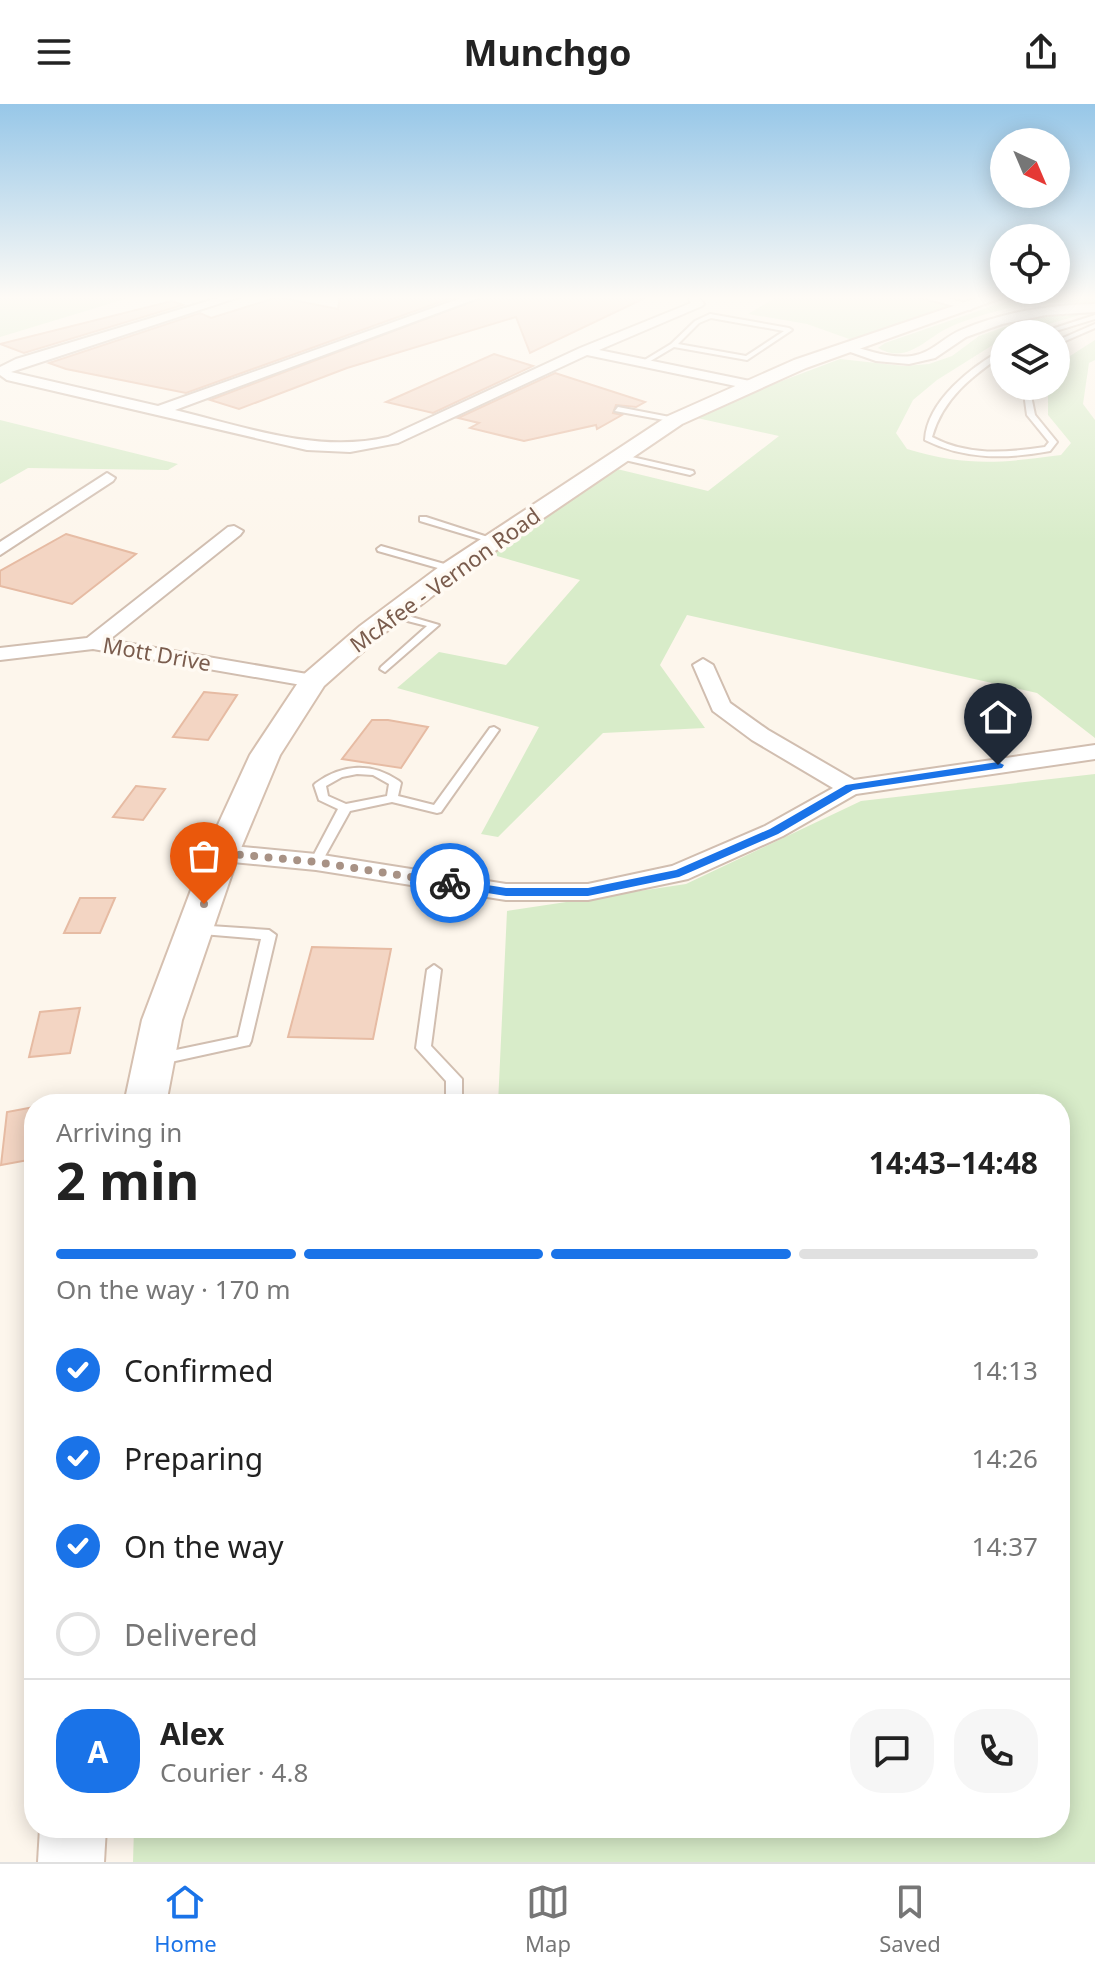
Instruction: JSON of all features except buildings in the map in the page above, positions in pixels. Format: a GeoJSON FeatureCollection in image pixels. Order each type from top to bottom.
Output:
{"type":"FeatureCollection","features":[{"type":"Feature","properties":{"kind":"main road","name":"McAfee - Vernon Road"},"geometry":{"type":"LineString","coordinates":[[147,1094],[162,1020],[222,853],[265,755],[313,681],[391,614],[493,540],[675,420],[765,379]]}},
{"type":"Feature","properties":{"kind":"main road"},"geometry":{"type":"LineString","coordinates":[[71,1862],[72,1838]]}},
{"type":"Feature","properties":{"kind":"street"},"geometry":{"type":"LineString","coordinates":[[20,379],[307,445],[337,449],[367,447],[393,440],[525,379]]}},
{"type":"Feature","properties":{"kind":"street"},"geometry":{"type":"LineString","coordinates":[[159,411],[248,379]]}},
{"type":"Feature","properties":{"kind":"street"},"geometry":{"type":"LineString","coordinates":[[723,379],[750,385]]}},
{"type":"Feature","properties":{"kind":"street"},"geometry":{"type":"LineString","coordinates":[[0,550],[107,478]]}},
{"type":"Feature","properties":{"kind":"street"},"geometry":{"type":"LineString","coordinates":[[93,643],[234,531]]}},
{"type":"Feature","properties":{"kind":"street","name":"Mott Drive"},"geometry":{"type":"LineString","coordinates":[[0,654],[93,643],[313,681]]}},
{"type":"Feature","properties":{"kind":"street"},"geometry":{"type":"LineString","coordinates":[[703,665],[721,706],[760,735],[850,788]]}},
{"type":"Feature","properties":{"kind":"street"},"geometry":{"type":"LineString","coordinates":[[222,853],[316,862],[506,892],[588,892],[679,873],[774,831],[850,788],[1095,752]]}},
{"type":"Feature","properties":{"kind":"lane"},"geometry":{"type":"LineString","coordinates":[[968,379],[948,395],[936,412],[928,438],[948,449],[1000,455],[1047,449],[1053,442],[1031,415],[1028,400]]}},
{"type":"Feature","properties":{"kind":"lane"},"geometry":{"type":"LineString","coordinates":[[618,409],[675,420]]}},
{"type":"Feature","properties":{"kind":"lane"},"geometry":{"type":"LineString","coordinates":[[619,456],[690,473]]}},
{"type":"Feature","properties":{"kind":"lane"},"geometry":{"type":"LineString","coordinates":[[423,519],[493,540]]}},
{"type":"Feature","properties":{"kind":"lane"},"geometry":{"type":"LineString","coordinates":[[381,549],[452,569]]}},
{"type":"Feature","properties":{"kind":"lane"},"geometry":{"type":"LineString","coordinates":[[385,669],[434,625],[391,614]]}},
{"type":"Feature","properties":{"kind":"lane"},"geometry":{"type":"LineString","coordinates":[[392,798],[395,783],[384,773],[360,770],[334,772],[320,785],[323,798],[345,808],[392,798],[437,809],[494,730]]}},
{"type":"Feature","properties":{"kind":"lane"},"geometry":{"type":"LineString","coordinates":[[316,862],[345,808]]}},
{"type":"Feature","properties":{"kind":"lane"},"geometry":{"type":"LineString","coordinates":[[154,1060],[244,1041],[269,935],[195,930]]}},
{"type":"Feature","properties":{"kind":"lane"},"geometry":{"type":"LineString","coordinates":[[434,970],[423,1048],[454,1079],[454,1094]]}},
{"type":"Feature","properties":{"kind":"green space"},"geometry":{"type":"Polygon","coordinates":[[[787,379],[939,379],[913,400],[896,433],[907,449],[948,459],[1002,461],[1061,455],[1071,443],[1048,415],[1048,400],[1070,400],[1070,379],[1087,379],[1083,404],[1095,420],[1095,738],[1037,693],[687,615],[660,665],[705,728],[603,733],[498,837],[481,834],[539,727],[397,688],[439,652],[506,665],[580,580],[490,554],[617,469],[708,491],[779,436],[697,418],[737,398],[787,379]]]}},
{"type":"Feature","properties":{"kind":"green space"},"geometry":{"type":"Polygon","coordinates":[[[0,420],[178,464],[168,470],[28,468],[0,484],[0,420]]]}},
{"type":"Feature","properties":{"kind":"green space"},"geometry":{"type":"Polygon","coordinates":[[[1095,774],[1095,1862],[133,1862],[134,1838],[1070,1838],[1070,1094],[498,1094],[507,911],[686,884],[861,801],[1095,774]]]}},
{"type":"Feature","properties":{"kind":"way so far"},"geometry":{"type":"LineString","coordinates":[[204,904],[222,853],[316,862],[450,883]]}},
{"type":"Feature","properties":{"kind":"route"},"geometry":{"type":"LineString","coordinates":[[450,883],[506,892],[588,892],[679,873],[774,831],[850,788],[998,765]]}}]}
